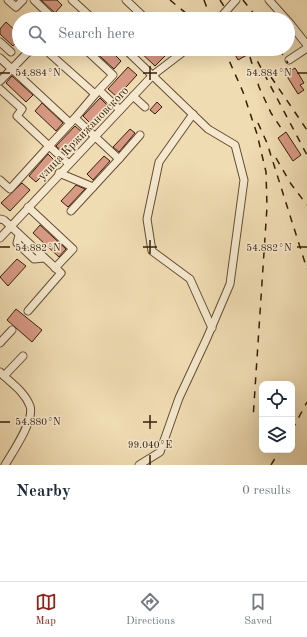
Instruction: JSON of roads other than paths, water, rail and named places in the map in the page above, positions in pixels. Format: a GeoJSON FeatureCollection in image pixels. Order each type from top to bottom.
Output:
{"type":"FeatureCollection","features":[{"type":"Feature","properties":{"kind":"street"},"geometry":{"type":"LineString","coordinates":[[8,0],[16,7],[23,0]]}},
{"type":"Feature","properties":{"kind":"street"},"geometry":{"type":"LineString","coordinates":[[34,0],[47,12]]}},
{"type":"Feature","properties":{"kind":"street"},"geometry":{"type":"LineString","coordinates":[[72,0],[85,12]]}},
{"type":"Feature","properties":{"kind":"street"},"geometry":{"type":"LineString","coordinates":[[126,0],[139,12]]}},
{"type":"Feature","properties":{"kind":"street"},"geometry":{"type":"LineString","coordinates":[[225,12],[236,0]]}},
{"type":"Feature","properties":{"kind":"street"},"geometry":{"type":"LineString","coordinates":[[269,0],[280,12]]}},
{"type":"Feature","properties":{"kind":"street"},"geometry":{"type":"LineString","coordinates":[[295,31],[307,47],[295,56]]}},
{"type":"Feature","properties":{"kind":"street"},"geometry":{"type":"LineString","coordinates":[[0,42],[11,52]]}},
{"type":"Feature","properties":{"kind":"street"},"geometry":{"type":"LineString","coordinates":[[0,81],[24,56]]}},
{"type":"Feature","properties":{"kind":"street"},"geometry":{"type":"LineString","coordinates":[[52,56],[120,110]]}},
{"type":"Feature","properties":{"kind":"street"},"geometry":{"type":"LineString","coordinates":[[0,180],[10,189],[113,75],[93,56]]}},
{"type":"Feature","properties":{"kind":"street"},"geometry":{"type":"LineString","coordinates":[[133,56],[208,129],[235,145],[244,180],[230,284],[212,328],[179,398],[160,452],[139,465]]}},
{"type":"Feature","properties":{"kind":"street","name":"улица Кржижановского"},"geometry":{"type":"LineString","coordinates":[[0,238],[153,75],[178,56]]}},
{"type":"Feature","properties":{"kind":"street"},"geometry":{"type":"LineString","coordinates":[[289,60],[295,56]]}},
{"type":"Feature","properties":{"kind":"street"},"geometry":{"type":"LineString","coordinates":[[0,58],[72,121],[95,136],[119,159]]}},
{"type":"Feature","properties":{"kind":"street"},"geometry":{"type":"LineString","coordinates":[[0,89],[22,109],[18,116],[69,164]]}},
{"type":"Feature","properties":{"kind":"street"},"geometry":{"type":"LineString","coordinates":[[133,96],[144,107]]}},
{"type":"Feature","properties":{"kind":"street"},"geometry":{"type":"LineString","coordinates":[[193,114],[159,162],[147,219],[152,251],[190,279],[212,328]]}},
{"type":"Feature","properties":{"kind":"street"},"geometry":{"type":"LineString","coordinates":[[71,211],[140,135]]}},
{"type":"Feature","properties":{"kind":"street"},"geometry":{"type":"LineString","coordinates":[[60,173],[93,186]]}},
{"type":"Feature","properties":{"kind":"street"},"geometry":{"type":"LineString","coordinates":[[28,207],[73,249],[55,268]]}},
{"type":"Feature","properties":{"kind":"street"},"geometry":{"type":"LineString","coordinates":[[0,213],[2,220],[61,273],[28,311]]}},
{"type":"Feature","properties":{"kind":"street"},"geometry":{"type":"LineString","coordinates":[[0,343],[12,330]]}},
{"type":"Feature","properties":{"kind":"street"},"geometry":{"type":"LineString","coordinates":[[5,465],[28,426],[31,408],[23,394],[2,374],[23,356]]}},
{"type":"Feature","properties":{"kind":"railway"},"geometry":{"type":"LineString","coordinates":[[170,0],[185,12]]}},
{"type":"Feature","properties":{"kind":"railway"},"geometry":{"type":"LineString","coordinates":[[204,0],[208,12]]}},
{"type":"Feature","properties":{"kind":"railway"},"geometry":{"type":"LineString","coordinates":[[220,0],[228,12]]}},
{"type":"Feature","properties":{"kind":"railway"},"geometry":{"type":"LineString","coordinates":[[243,0],[252,12]]}},
{"type":"Feature","properties":{"kind":"railway"},"geometry":{"type":"LineString","coordinates":[[227,56],[243,92],[257,134],[266,172],[267,207],[253,419]]}},
{"type":"Feature","properties":{"kind":"railway"},"geometry":{"type":"LineString","coordinates":[[255,56],[307,155]]}},
{"type":"Feature","properties":{"kind":"railway"},"geometry":{"type":"LineString","coordinates":[[284,56],[288,63]]}},
{"type":"Feature","properties":{"kind":"railway"},"geometry":{"type":"LineString","coordinates":[[250,57],[259,87],[271,113],[281,128]]}},
{"type":"Feature","properties":{"kind":"railway"},"geometry":{"type":"LineString","coordinates":[[271,77],[307,130]]}},
{"type":"Feature","properties":{"kind":"railway"},"geometry":{"type":"LineString","coordinates":[[258,123],[267,143],[307,269]]}},
{"type":"Feature","properties":{"kind":"railway"},"geometry":{"type":"LineString","coordinates":[[276,158],[291,184],[307,205]]}},
{"type":"Feature","properties":{"kind":"railway"},"geometry":{"type":"LineString","coordinates":[[295,424],[307,402]]}},
{"type":"Feature","properties":{"kind":"railway"},"geometry":{"type":"LineString","coordinates":[[271,465],[278,453]]}}]}
